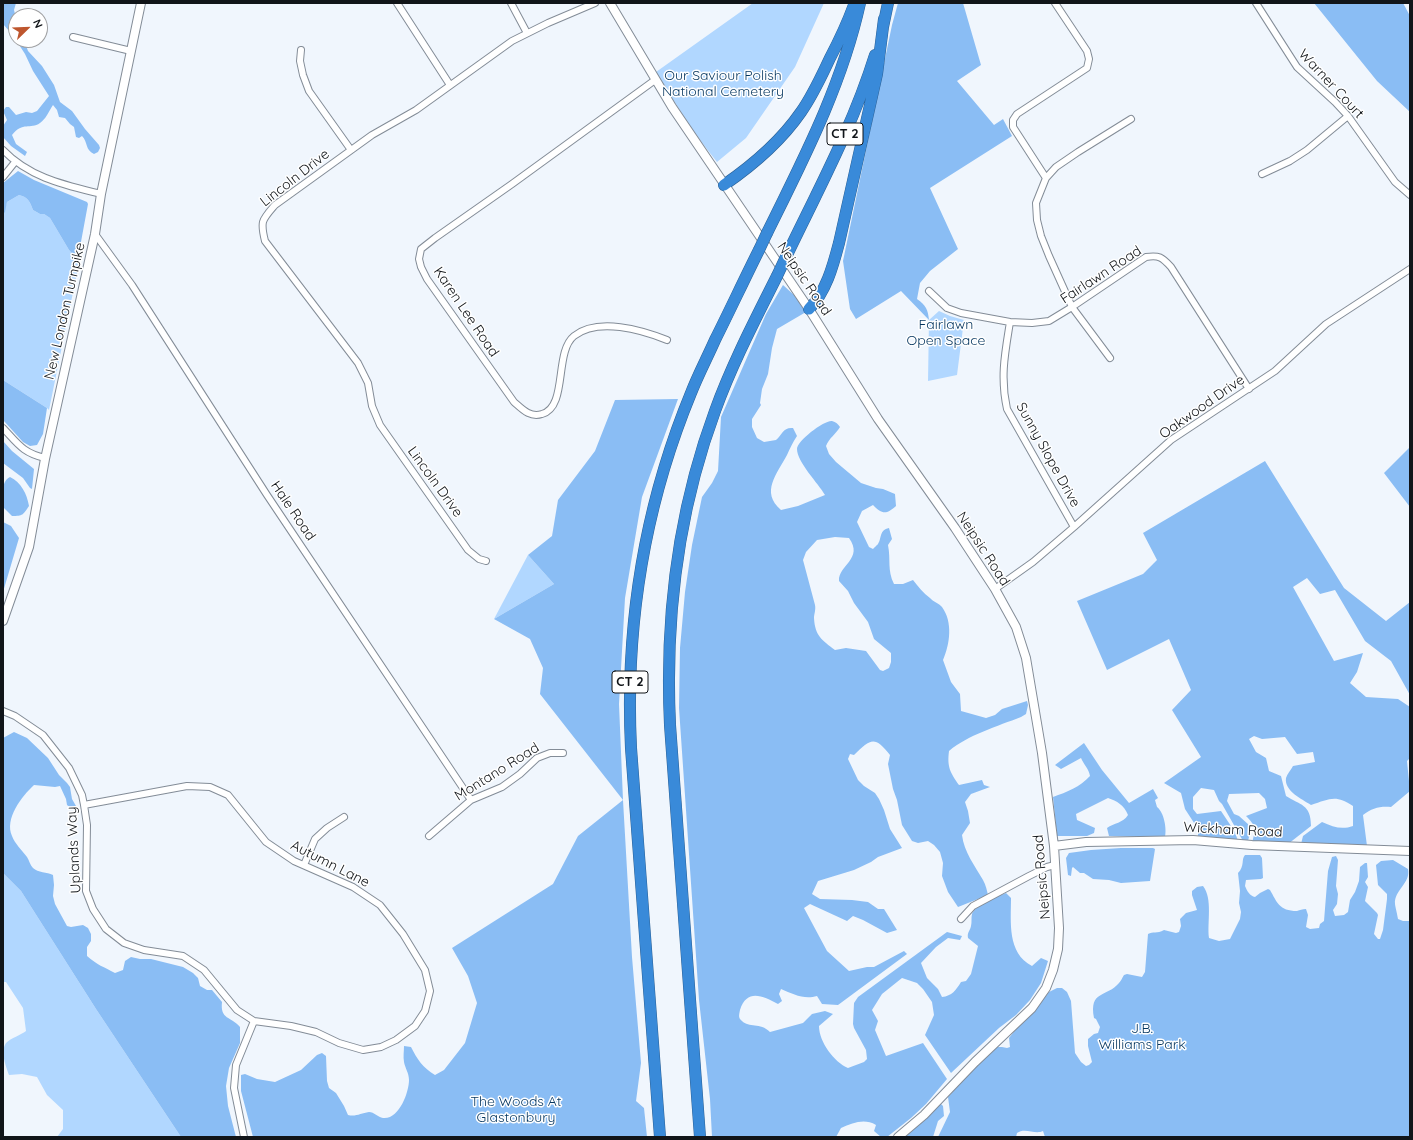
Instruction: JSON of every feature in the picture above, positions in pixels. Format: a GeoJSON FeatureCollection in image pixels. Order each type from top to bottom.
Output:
{"type":"FeatureCollection","features":[{"type":"Feature","properties":{"kind":"highway"},"geometry":{"type":"LineString","coordinates":[[724,185],[744,170],[778,140],[801,112],[817,86],[839,42],[854,3]]}},
{"type":"Feature","properties":{"kind":"highway","name":"CT 2"},"geometry":{"type":"LineString","coordinates":[[660,1137],[630,735],[630,679],[634,617],[641,563],[649,523],[661,478],[674,436],[694,384],[810,146],[834,92],[848,50],[860,3]]}},
{"type":"Feature","properties":{"kind":"highway","name":"CT 2"},"geometry":{"type":"LineString","coordinates":[[700,1137],[670,725],[668,661],[676,563],[692,484],[705,441],[732,370],[830,166],[856,108],[873,61],[888,3]]}},
{"type":"Feature","properties":{"kind":"highway"},"geometry":{"type":"LineString","coordinates":[[809,309],[822,292],[838,249],[877,74],[884,19]]}},
{"type":"Feature","properties":{"kind":"street","name":"New London Turnpike"},"geometry":{"type":"LineString","coordinates":[[3,621],[29,547],[45,458],[96,234],[100,194],[141,3]]}},
{"type":"Feature","properties":{"kind":"street"},"geometry":{"type":"LineString","coordinates":[[398,3],[450,86]]}},
{"type":"Feature","properties":{"kind":"street"},"geometry":{"type":"LineString","coordinates":[[511,3],[527,33]]}},
{"type":"Feature","properties":{"kind":"street","name":"Lincoln Drive"},"geometry":{"type":"LineString","coordinates":[[486,561],[479,559],[468,550],[397,451],[380,425],[372,406],[368,384],[358,362],[266,241],[261,227],[264,217],[275,205],[350,150],[372,135],[416,110],[512,41],[548,23],[595,3]]}},
{"type":"Feature","properties":{"kind":"street","name":"Neipsic Road"},"geometry":{"type":"LineString","coordinates":[[610,3],[655,80],[724,185],[809,309],[878,419],[995,589],[1016,627],[1026,658],[1043,760],[1054,846],[1059,914],[1058,940],[1053,970],[1046,988],[1032,1008],[975,1062],[924,1115],[898,1137]]}},
{"type":"Feature","properties":{"kind":"street"},"geometry":{"type":"LineString","coordinates":[[1046,178],[1013,127],[1013,120],[1017,114],[1087,68],[1089,59],[1087,51],[1055,3]]}},
{"type":"Feature","properties":{"kind":"street","name":"Warner Court"},"geometry":{"type":"LineString","coordinates":[[1256,3],[1297,67],[1348,116],[1395,182],[1410,195]]}},
{"type":"Feature","properties":{"kind":"street"},"geometry":{"type":"LineString","coordinates":[[73,37],[131,52]]}},
{"type":"Feature","properties":{"kind":"street"},"geometry":{"type":"LineString","coordinates":[[301,50],[300,61],[309,91],[350,150]]}},
{"type":"Feature","properties":{"kind":"street","name":"Karen Lee Road"},"geometry":{"type":"LineString","coordinates":[[655,80],[435,238],[421,250],[419,258],[421,267],[427,279],[514,402],[526,413],[538,416],[547,413],[555,404],[565,348],[573,336],[588,328],[612,326],[649,332],[667,340]]}},
{"type":"Feature","properties":{"kind":"street"},"geometry":{"type":"LineString","coordinates":[[1262,174],[1290,161],[1307,150],[1348,116]]}},
{"type":"Feature","properties":{"kind":"street"},"geometry":{"type":"LineString","coordinates":[[1110,358],[1072,307],[1041,236],[1037,220],[1036,203],[1046,178],[1056,167],[1131,119]]}},
{"type":"Feature","properties":{"kind":"street"},"geometry":{"type":"LineString","coordinates":[[3,150],[16,162],[46,179],[100,194]]}},
{"type":"Feature","properties":{"kind":"street"},"geometry":{"type":"LineString","coordinates":[[3,178],[16,162]]}},
{"type":"Feature","properties":{"kind":"street","name":"Hale Road"},"geometry":{"type":"LineString","coordinates":[[96,234],[132,285],[267,495],[471,800]]}},
{"type":"Feature","properties":{"kind":"street","name":"Fairlawn Road"},"geometry":{"type":"LineString","coordinates":[[929,291],[947,308],[961,313],[1010,322],[1032,323],[1049,321],[1146,257],[1157,255],[1165,260],[1171,267],[1249,389]]}},
{"type":"Feature","properties":{"kind":"street","name":"Oakwood Drive"},"geometry":{"type":"LineString","coordinates":[[995,589],[1033,562],[1171,440],[1275,371],[1326,324],[1410,269]]}},
{"type":"Feature","properties":{"kind":"street","name":"Sunny Slope Drive"},"geometry":{"type":"LineString","coordinates":[[1010,322],[1002,374],[1007,409],[1074,527]]}},
{"type":"Feature","properties":{"kind":"street"},"geometry":{"type":"LineString","coordinates":[[3,428],[25,450],[33,455],[45,458]]}},
{"type":"Feature","properties":{"kind":"street","name":"Uplands Way"},"geometry":{"type":"LineString","coordinates":[[3,711],[15,716],[43,735],[69,768],[82,795],[87,825],[86,891],[93,910],[106,929],[124,943],[144,950],[183,956],[204,970],[237,1010],[254,1021],[291,1026],[316,1032],[339,1043],[363,1050],[381,1047],[396,1040]]}},
{"type":"Feature","properties":{"kind":"street","name":"Montano Road"},"geometry":{"type":"LineString","coordinates":[[428,836],[471,800],[502,787],[520,774],[537,758],[550,753],[563,753]]}},
{"type":"Feature","properties":{"kind":"street","name":"Autumn Lane"},"geometry":{"type":"LineString","coordinates":[[84,805],[187,786],[210,787],[228,795],[266,842],[294,861],[353,887],[380,905],[403,934],[425,970],[430,991],[425,1011],[415,1026],[396,1040]]}},
{"type":"Feature","properties":{"kind":"street"},"geometry":{"type":"LineString","coordinates":[[304,865],[315,838],[344,817]]}},
{"type":"Feature","properties":{"kind":"street","name":"Wickham Road"},"geometry":{"type":"LineString","coordinates":[[1054,846],[1086,842],[1193,840],[1252,845],[1410,851]]}},
{"type":"Feature","properties":{"kind":"street"},"geometry":{"type":"LineString","coordinates":[[961,919],[973,906],[1046,867],[1055,865]]}},
{"type":"Feature","properties":{"kind":"street"},"geometry":{"type":"LineString","coordinates":[[244,1137],[234,1088],[236,1065],[254,1021]]}},
{"type":"Feature","properties":{"kind":"green space"},"geometry":{"type":"Polygon","coordinates":[[[3,3],[16,3],[15,8],[8,8],[8,30],[3,24],[3,3]]]}},
{"type":"Feature","properties":{"kind":"green space","name":"Our Saviour Polish National Cemetery"},"geometry":{"type":"Polygon","coordinates":[[[753,3],[824,3],[795,67],[746,138],[717,162],[678,107],[656,72],[753,3]]]}},
{"type":"Feature","properties":{"kind":"green space"},"geometry":{"type":"Polygon","coordinates":[[[898,3],[963,3],[981,65],[957,81],[994,125],[1003,119],[1012,136],[930,188],[958,249],[930,271],[920,283],[917,299],[923,303],[926,308],[929,320],[901,291],[856,319],[850,309],[843,261],[892,25],[898,3]]]}},
{"type":"Feature","properties":{"kind":"green space"},"geometry":{"type":"Polygon","coordinates":[[[1314,3],[1403,3],[1410,16],[1410,112],[1377,81],[1314,3]]]}},
{"type":"Feature","properties":{"kind":"green space"},"geometry":{"type":"Polygon","coordinates":[[[21,48],[27,48],[42,66],[54,85],[60,102],[72,111],[99,145],[100,148],[98,152],[94,154],[89,150],[82,136],[79,138],[76,137],[74,127],[65,118],[59,117],[57,110],[53,105],[46,117],[40,123],[33,126],[20,128],[12,135],[16,144],[27,152],[25,156],[11,146],[3,137],[3,126],[7,120],[3,111],[6,107],[9,107],[16,115],[26,112],[32,113],[37,111],[49,96],[33,71],[21,48]]]}},
{"type":"Feature","properties":{"kind":"green space"},"geometry":{"type":"Polygon","coordinates":[[[18,171],[34,180],[87,202],[88,204],[78,258],[76,258],[69,250],[50,218],[33,210],[30,202],[25,197],[19,195],[7,202],[5,212],[3,214],[3,183],[18,171]]]}},
{"type":"Feature","properties":{"kind":"green space"},"geometry":{"type":"Polygon","coordinates":[[[19,195],[28,200],[33,210],[50,218],[69,250],[79,263],[49,410],[3,380],[3,214],[7,202],[19,195]]]}},
{"type":"Feature","properties":{"kind":"green space"},"geometry":{"type":"Polygon","coordinates":[[[783,285],[794,295],[806,312],[777,329],[768,374],[762,389],[761,405],[752,419],[752,427],[757,438],[764,442],[776,440],[785,430],[790,428],[793,428],[797,436],[772,483],[771,490],[775,503],[781,510],[798,506],[825,495],[800,460],[797,449],[801,441],[817,427],[832,421],[837,423],[840,427],[826,446],[829,454],[836,462],[861,483],[895,494],[896,506],[893,509],[887,512],[882,512],[873,505],[862,511],[857,522],[869,547],[873,549],[878,544],[882,532],[889,528],[892,539],[888,545],[890,569],[894,584],[903,584],[913,580],[925,594],[942,607],[948,619],[949,626],[949,640],[943,660],[951,682],[960,694],[961,711],[986,718],[995,715],[1002,709],[1027,701],[1028,705],[1026,714],[1021,717],[993,727],[965,740],[949,751],[948,761],[950,769],[959,785],[982,780],[984,785],[990,787],[971,794],[965,802],[970,823],[962,835],[967,853],[984,882],[988,895],[958,907],[948,892],[942,876],[943,863],[940,852],[928,841],[918,843],[912,841],[902,825],[888,764],[890,755],[876,742],[869,743],[854,755],[850,754],[848,759],[858,780],[875,793],[879,799],[890,829],[902,848],[878,857],[854,870],[818,881],[812,894],[820,899],[868,902],[878,909],[884,909],[897,930],[887,933],[853,916],[847,921],[810,904],[804,908],[827,951],[849,971],[874,967],[904,951],[907,954],[838,1005],[822,1004],[817,996],[803,997],[781,989],[779,994],[782,1001],[778,1004],[767,998],[751,996],[743,1003],[740,1010],[739,1018],[745,1023],[762,1027],[770,1032],[803,1023],[812,1014],[825,1011],[833,1014],[819,1026],[824,1045],[838,1061],[848,1068],[864,1062],[867,1059],[866,1050],[853,1024],[854,1003],[858,997],[947,932],[962,936],[960,940],[948,938],[936,947],[921,963],[927,978],[938,989],[942,997],[951,994],[961,982],[966,981],[971,974],[978,946],[968,938],[968,933],[971,928],[972,914],[977,907],[1006,893],[1011,898],[1012,936],[1018,953],[1032,966],[1041,958],[1048,961],[1041,983],[1030,1000],[1016,1015],[999,1028],[951,1073],[925,1035],[934,1015],[932,1002],[923,989],[917,983],[902,978],[882,994],[872,1010],[878,1021],[875,1030],[886,1056],[923,1043],[947,1079],[926,1104],[887,1137],[881,1137],[874,1131],[876,1125],[863,1122],[854,1123],[841,1128],[836,1137],[712,1137],[710,1099],[699,1000],[679,708],[680,648],[685,592],[692,545],[702,497],[718,471],[721,417],[766,314],[783,285]],[[835,537],[817,540],[806,552],[803,560],[815,605],[814,618],[816,629],[820,637],[835,650],[846,648],[866,651],[880,670],[883,671],[889,668],[891,653],[874,639],[868,622],[854,603],[848,591],[839,581],[842,570],[852,557],[854,551],[853,545],[849,538],[835,537]]]}},
{"type":"Feature","properties":{"kind":"green space","name":"Fairlawn Open Space"},"geometry":{"type":"Polygon","coordinates":[[[939,311],[964,320],[957,375],[928,381],[929,320],[939,311]]]}},
{"type":"Feature","properties":{"kind":"green space"},"geometry":{"type":"Polygon","coordinates":[[[3,380],[47,408],[43,434],[37,445],[30,446],[23,442],[3,420],[3,380]]]}},
{"type":"Feature","properties":{"kind":"green space"},"geometry":{"type":"Polygon","coordinates":[[[678,399],[642,497],[625,598],[619,704],[623,800],[540,694],[543,668],[530,639],[494,619],[554,584],[528,555],[552,536],[558,500],[595,451],[615,400],[678,399]]]}},
{"type":"Feature","properties":{"kind":"green space"},"geometry":{"type":"Polygon","coordinates":[[[3,441],[12,451],[34,469],[32,489],[23,478],[3,463],[3,441]]]}},
{"type":"Feature","properties":{"kind":"green space"},"geometry":{"type":"Polygon","coordinates":[[[1410,447],[1410,507],[1384,473],[1410,447]]]}},
{"type":"Feature","properties":{"kind":"green space"},"geometry":{"type":"Polygon","coordinates":[[[1265,461],[1344,588],[1386,621],[1410,602],[1410,695],[1391,661],[1365,641],[1335,590],[1320,594],[1307,578],[1293,587],[1334,661],[1363,653],[1357,672],[1350,683],[1366,697],[1398,699],[1410,707],[1410,758],[1407,761],[1410,791],[1391,807],[1376,808],[1363,815],[1367,846],[1301,844],[1303,836],[1322,822],[1345,828],[1353,826],[1353,806],[1347,802],[1337,799],[1311,805],[1291,791],[1286,783],[1286,778],[1293,766],[1315,762],[1313,752],[1297,754],[1285,737],[1262,739],[1254,736],[1249,739],[1256,752],[1266,758],[1269,771],[1281,776],[1286,796],[1307,809],[1311,826],[1288,844],[1252,843],[1254,828],[1252,822],[1246,816],[1267,808],[1265,799],[1259,793],[1229,794],[1227,801],[1234,814],[1239,816],[1249,825],[1250,833],[1248,841],[1243,841],[1214,790],[1201,788],[1193,797],[1193,809],[1197,814],[1221,811],[1235,832],[1238,841],[1198,837],[1198,829],[1185,809],[1181,793],[1164,783],[1201,757],[1172,710],[1191,690],[1169,639],[1107,670],[1077,601],[1143,574],[1157,560],[1143,533],[1265,461]]]}},
{"type":"Feature","properties":{"kind":"green space"},"geometry":{"type":"Polygon","coordinates":[[[10,477],[20,485],[28,502],[29,506],[21,515],[12,516],[3,507],[3,486],[10,477]]]}},
{"type":"Feature","properties":{"kind":"green space"},"geometry":{"type":"Polygon","coordinates":[[[3,522],[11,526],[19,538],[3,592],[3,522]]]}},
{"type":"Feature","properties":{"kind":"green space"},"geometry":{"type":"Polygon","coordinates":[[[528,555],[554,584],[494,619],[528,555]]]}},
{"type":"Feature","properties":{"kind":"green space"},"geometry":{"type":"Polygon","coordinates":[[[14,732],[27,738],[48,758],[59,775],[70,787],[72,799],[76,806],[71,808],[67,805],[60,786],[34,785],[24,795],[12,815],[10,829],[15,842],[27,857],[33,868],[37,871],[53,875],[53,896],[55,904],[67,926],[71,927],[83,925],[88,928],[91,934],[91,941],[87,947],[87,956],[97,964],[115,973],[123,970],[125,961],[131,957],[151,959],[183,967],[198,978],[200,986],[207,990],[212,990],[222,1002],[224,1015],[240,1027],[240,1043],[229,1068],[226,1086],[228,1106],[236,1137],[181,1137],[96,1009],[21,891],[3,873],[3,738],[14,732]]]}},
{"type":"Feature","properties":{"kind":"green space"},"geometry":{"type":"Polygon","coordinates":[[[1084,743],[1102,770],[1129,803],[1153,789],[1158,798],[1155,800],[1157,807],[1164,821],[1166,830],[1165,837],[1109,836],[1107,828],[1126,818],[1128,815],[1120,804],[1108,798],[1076,814],[1077,820],[1095,828],[1094,833],[1087,836],[1057,836],[1053,797],[1078,786],[1090,776],[1089,771],[1081,758],[1061,769],[1055,765],[1084,743]]]}},
{"type":"Feature","properties":{"kind":"green space","name":"The Woods At Glastonbury"},"geometry":{"type":"Polygon","coordinates":[[[623,800],[632,957],[641,1063],[636,1101],[644,1108],[647,1137],[253,1137],[241,1091],[241,1075],[245,1074],[257,1079],[275,1082],[301,1070],[317,1055],[322,1053],[326,1056],[327,1081],[329,1088],[336,1093],[348,1115],[369,1112],[383,1118],[394,1115],[398,1110],[405,1098],[409,1085],[409,1077],[404,1062],[404,1046],[411,1047],[421,1063],[435,1075],[444,1070],[465,1043],[477,1003],[468,976],[452,948],[553,884],[578,836],[623,800]]]}},
{"type":"Feature","properties":{"kind":"green space"},"geometry":{"type":"Polygon","coordinates":[[[1121,848],[1155,849],[1150,881],[1121,883],[1109,880],[1093,879],[1084,873],[1080,873],[1073,867],[1071,876],[1068,875],[1066,858],[1069,853],[1121,848]]]}},
{"type":"Feature","properties":{"kind":"green space","name":"J.B. Williams Park"},"geometry":{"type":"Polygon","coordinates":[[[1245,855],[1260,855],[1262,858],[1263,878],[1246,880],[1245,886],[1249,893],[1255,897],[1268,889],[1282,908],[1291,911],[1306,909],[1308,915],[1306,927],[1310,929],[1319,928],[1320,924],[1324,921],[1328,871],[1332,857],[1336,856],[1338,860],[1336,886],[1338,894],[1337,904],[1333,910],[1335,916],[1344,915],[1348,912],[1350,900],[1359,881],[1360,867],[1367,863],[1368,877],[1365,882],[1368,887],[1365,901],[1378,915],[1374,934],[1378,939],[1380,939],[1383,930],[1387,894],[1378,885],[1376,865],[1381,861],[1393,860],[1408,869],[1407,878],[1395,899],[1395,904],[1398,919],[1410,921],[1410,1137],[1045,1137],[1043,1131],[1020,1131],[1017,1133],[1016,1137],[938,1137],[950,1112],[948,1097],[975,1067],[997,1047],[1010,1047],[1009,1038],[1016,1029],[1030,1016],[1049,992],[1057,988],[1062,988],[1067,992],[1071,1001],[1075,1053],[1081,1062],[1086,1066],[1089,1065],[1092,1062],[1088,1039],[1094,1034],[1098,1033],[1100,1027],[1094,1018],[1093,1009],[1096,999],[1114,988],[1124,975],[1127,974],[1142,977],[1145,972],[1148,934],[1164,930],[1176,933],[1179,932],[1181,926],[1180,919],[1186,913],[1197,910],[1192,891],[1197,887],[1203,886],[1208,897],[1209,938],[1219,941],[1230,939],[1240,919],[1241,912],[1239,903],[1240,891],[1238,873],[1245,855]]]}},
{"type":"Feature","properties":{"kind":"green space"},"geometry":{"type":"Polygon","coordinates":[[[3,873],[21,891],[96,1009],[181,1137],[57,1137],[63,1129],[63,1110],[47,1095],[37,1077],[22,1074],[9,1075],[4,1059],[4,1047],[8,1041],[26,1031],[23,1008],[6,982],[3,982],[3,873]]]}},
{"type":"Feature","properties":{"kind":"green space"},"geometry":{"type":"Polygon","coordinates":[[[941,1104],[943,1106],[944,1116],[938,1121],[933,1137],[905,1137],[941,1104]]]}}]}
